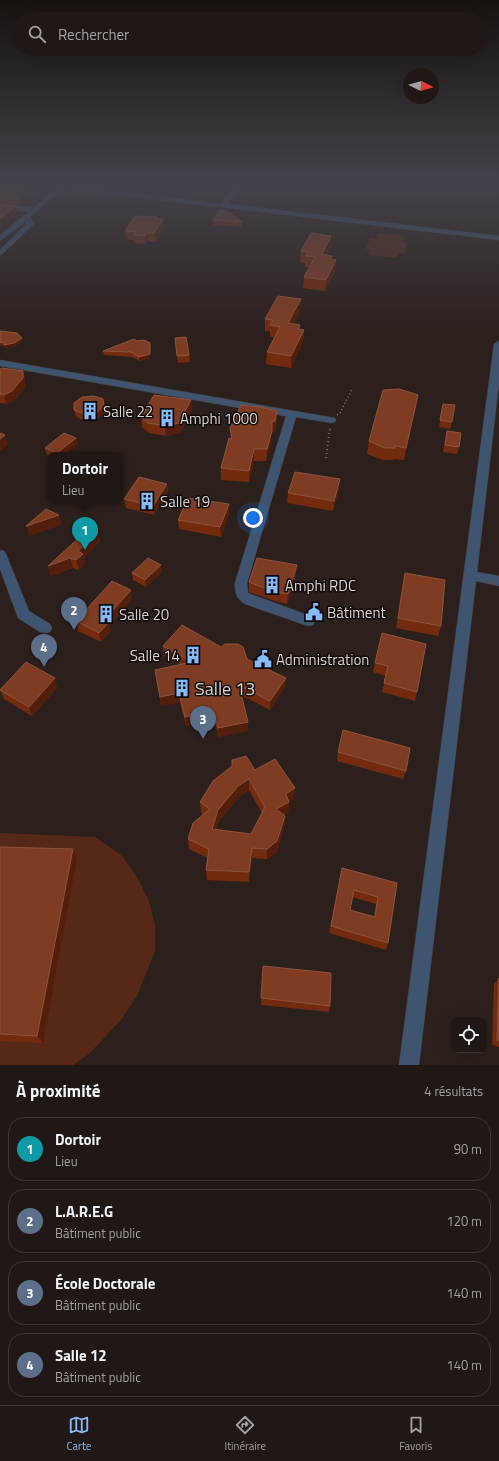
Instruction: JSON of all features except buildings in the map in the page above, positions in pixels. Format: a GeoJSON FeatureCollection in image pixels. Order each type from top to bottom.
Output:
{"type":"FeatureCollection","features":[{"type":"Feature","properties":{"kind":"street"},"geometry":{"type":"LineString","coordinates":[[0,254],[22,234]]}},
{"type":"Feature","properties":{"kind":"street"},"geometry":{"type":"LineString","coordinates":[[462,234],[499,238]]}},
{"type":"Feature","properties":{"kind":"street"},"geometry":{"type":"LineString","coordinates":[[409,1065],[499,344]]}},
{"type":"Feature","properties":{"kind":"street"},"geometry":{"type":"LineString","coordinates":[[0,363],[331,420]]}},
{"type":"Feature","properties":{"kind":"street"},"geometry":{"type":"LineString","coordinates":[[292,414],[241,583],[242,594],[250,600],[308,621]]}},
{"type":"Feature","properties":{"kind":"street"},"geometry":{"type":"LineString","coordinates":[[0,554],[23,614],[45,628]]}},
{"type":"Feature","properties":{"kind":"street"},"geometry":{"type":"LineString","coordinates":[[470,575],[499,581]]}},
{"type":"Feature","properties":{"kind":"shaded area"},"geometry":{"type":"Polygon","coordinates":[[[378,234],[405,236],[403,243],[407,243],[404,253],[398,253],[396,258],[368,255],[370,250],[366,249],[370,238],[376,239],[378,234]]]}},
{"type":"Feature","properties":{"kind":"shaded area"},"geometry":{"type":"Polygon","coordinates":[[[0,833],[95,837],[121,855],[137,877],[149,901],[155,925],[155,951],[137,996],[121,1020],[89,1054],[73,1065],[0,1065],[0,833]]]}},
{"type":"Feature","properties":{"kind":"place","name":"Salle 22"},"geometry":{"type":"Point","coordinates":[90,411]}},
{"type":"Feature","properties":{"kind":"place","name":"Amphi 1000"},"geometry":{"type":"Point","coordinates":[167,418]}},
{"type":"Feature","properties":{"kind":"place","name":"Salle 19"},"geometry":{"type":"Point","coordinates":[147,501]}},
{"type":"Feature","properties":{"kind":"place","name":"Dortoir"},"geometry":{"type":"Point","coordinates":[85,550]}},
{"type":"Feature","properties":{"kind":"place","name":"Amphi RDC"},"geometry":{"type":"Point","coordinates":[272,585]}},
{"type":"Feature","properties":{"kind":"place","name":"Bâtiment"},"geometry":{"type":"Point","coordinates":[314,612]}},
{"type":"Feature","properties":{"kind":"place","name":"Salle 20"},"geometry":{"type":"Point","coordinates":[106,614]}},
{"type":"Feature","properties":{"kind":"place","name":"L.A.R.E.G"},"geometry":{"type":"Point","coordinates":[74,630]}},
{"type":"Feature","properties":{"kind":"place","name":"Salle 14"},"geometry":{"type":"Point","coordinates":[193,655]}},
{"type":"Feature","properties":{"kind":"place","name":"Administration"},"geometry":{"type":"Point","coordinates":[263,659]}},
{"type":"Feature","properties":{"kind":"place","name":"Salle 12"},"geometry":{"type":"Point","coordinates":[44,667]}},
{"type":"Feature","properties":{"kind":"place","name":"Salle 13"},"geometry":{"type":"Point","coordinates":[182,688]}},
{"type":"Feature","properties":{"kind":"place","name":"École Doctorale"},"geometry":{"type":"Point","coordinates":[203,739]}}]}
